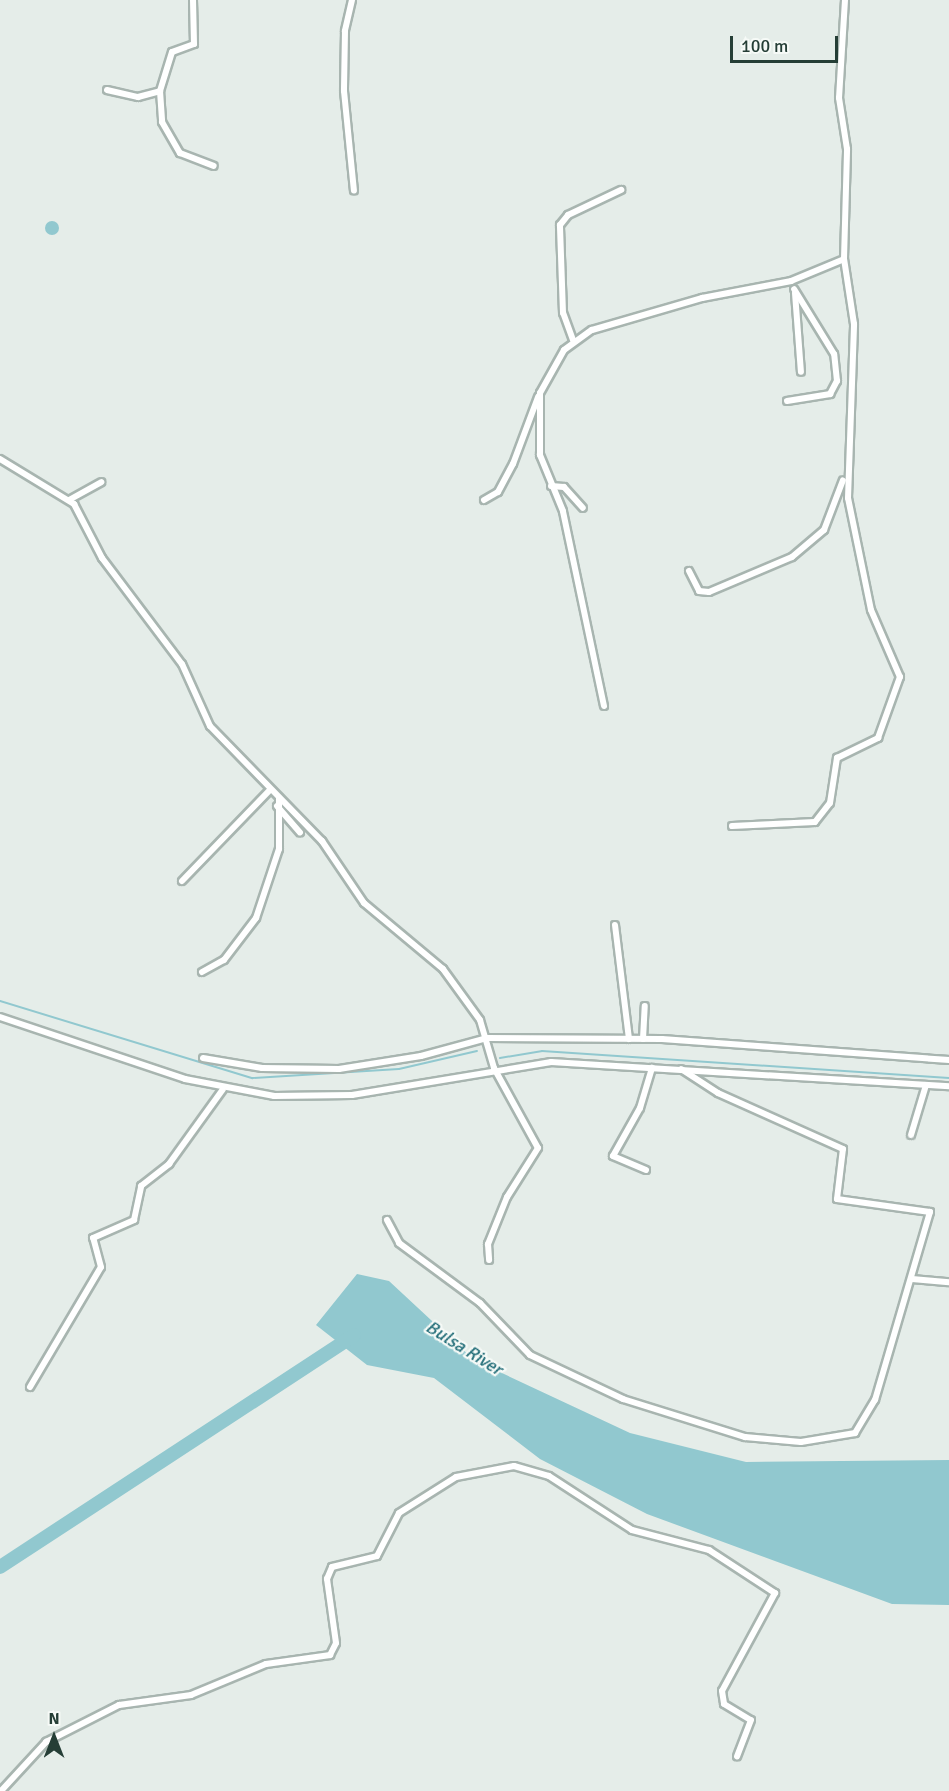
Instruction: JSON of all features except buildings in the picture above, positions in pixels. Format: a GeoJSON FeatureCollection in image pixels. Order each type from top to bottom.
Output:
{"type":"FeatureCollection","features":[{"type":"Feature","properties":{"kind":"street"},"geometry":{"type":"LineString","coordinates":[[193,0],[194,44],[172,52],[160,91],[163,128],[175,148],[214,166]]}},
{"type":"Feature","properties":{"kind":"street"},"geometry":{"type":"LineString","coordinates":[[350,0],[344,99],[354,190]]}},
{"type":"Feature","properties":{"kind":"street"},"geometry":{"type":"LineString","coordinates":[[732,826],[815,822],[830,803],[837,758],[878,738],[899,680],[871,610],[845,474],[854,324],[844,259],[846,149],[839,98],[845,0]]}},
{"type":"Feature","properties":{"kind":"street"},"geometry":{"type":"LineString","coordinates":[[107,90],[138,97],[160,91]]}},
{"type":"Feature","properties":{"kind":"street"},"geometry":{"type":"LineString","coordinates":[[573,340],[563,313],[560,225],[567,215],[621,190]]}},
{"type":"Feature","properties":{"kind":"street"},"geometry":{"type":"LineString","coordinates":[[484,500],[498,492],[513,464],[554,362],[573,340],[702,298],[791,281],[844,259]]}},
{"type":"Feature","properties":{"kind":"street"},"geometry":{"type":"LineString","coordinates":[[788,401],[830,394],[837,381],[834,354],[791,281]]}},
{"type":"Feature","properties":{"kind":"street"},"geometry":{"type":"LineString","coordinates":[[794,289],[801,372]]}},
{"type":"Feature","properties":{"kind":"street"},"geometry":{"type":"LineString","coordinates":[[540,393],[540,455],[563,511],[604,706]]}},
{"type":"Feature","properties":{"kind":"street"},"geometry":{"type":"LineString","coordinates":[[0,459],[69,500],[107,565],[182,664],[210,726],[322,842],[364,903],[442,969],[487,1038],[494,1068],[538,1149],[507,1197],[488,1244],[489,1260]]}},
{"type":"Feature","properties":{"kind":"street"},"geometry":{"type":"LineString","coordinates":[[688,571],[699,591],[709,592],[792,558],[824,530],[845,474]]}},
{"type":"Feature","properties":{"kind":"street"},"geometry":{"type":"LineString","coordinates":[[69,500],[101,482]]}},
{"type":"Feature","properties":{"kind":"street"},"geometry":{"type":"LineString","coordinates":[[551,486],[564,487],[583,508]]}},
{"type":"Feature","properties":{"kind":"street"},"geometry":{"type":"LineString","coordinates":[[182,881],[270,790]]}},
{"type":"Feature","properties":{"kind":"street"},"geometry":{"type":"LineString","coordinates":[[202,972],[224,960],[256,918],[279,849],[277,806],[279,798]]}},
{"type":"Feature","properties":{"kind":"street"},"geometry":{"type":"LineString","coordinates":[[277,806],[300,832]]}},
{"type":"Feature","properties":{"kind":"street"},"geometry":{"type":"LineString","coordinates":[[615,925],[629,1039]]}},
{"type":"Feature","properties":{"kind":"street"},"geometry":{"type":"LineString","coordinates":[[643,1039],[645,1006]]}},
{"type":"Feature","properties":{"kind":"street"},"geometry":{"type":"LineString","coordinates":[[0,1017],[223,1089],[283,1096],[352,1095],[494,1068],[567,1062],[949,1086]]}},
{"type":"Feature","properties":{"kind":"street"},"geometry":{"type":"LineString","coordinates":[[203,1058],[262,1068],[356,1068],[487,1038],[643,1039],[949,1060]]}},
{"type":"Feature","properties":{"kind":"street"},"geometry":{"type":"LineString","coordinates":[[646,1170],[613,1156],[640,1108],[652,1068]]}},
{"type":"Feature","properties":{"kind":"street"},"geometry":{"type":"LineString","coordinates":[[387,1220],[399,1243],[480,1303],[535,1358],[560,1364],[662,1415],[766,1440],[832,1441],[861,1428],[931,1217],[927,1209],[837,1199],[843,1149],[718,1093],[681,1069]]}},
{"type":"Feature","properties":{"kind":"street"},"geometry":{"type":"LineString","coordinates":[[911,1135],[926,1085]]}},
{"type":"Feature","properties":{"kind":"street"},"geometry":{"type":"LineString","coordinates":[[30,1388],[101,1267],[93,1238],[134,1220],[141,1186],[169,1164],[223,1089]]}},
{"type":"Feature","properties":{"kind":"street"},"geometry":{"type":"LineString","coordinates":[[912,1279],[949,1282]]}},
{"type":"Feature","properties":{"kind":"street"},"geometry":{"type":"LineString","coordinates":[[1,1791],[46,1742],[119,1705],[191,1695],[266,1664],[330,1655],[336,1643],[327,1579],[332,1567],[377,1556],[396,1517],[456,1477],[514,1466],[549,1476],[632,1530],[709,1550],[775,1593],[722,1691],[724,1704],[751,1720],[737,1756]]}},
{"type":"Feature","properties":{"kind":"water"},"geometry":{"type":"Polygon","coordinates":[[[49,221],[55,221],[59,228],[55,235],[49,235],[45,231],[45,225],[49,221]]]}},
{"type":"Feature","properties":{"kind":"water"},"geometry":{"type":"Polygon","coordinates":[[[357,1274],[389,1281],[474,1360],[630,1433],[746,1462],[949,1460],[949,1605],[892,1604],[647,1514],[540,1459],[434,1378],[367,1365],[316,1325],[357,1274]]]}},
{"type":"Feature","properties":{"kind":"waterway"},"geometry":{"type":"LineString","coordinates":[[0,1001],[252,1078],[399,1069],[477,1051]]}},
{"type":"Feature","properties":{"kind":"waterway"},"geometry":{"type":"LineString","coordinates":[[500,1058],[542,1051],[949,1078]]}},
{"type":"Feature","properties":{"kind":"waterway","name":"Bulsa River"},"geometry":{"type":"LineString","coordinates":[[0,1567],[354,1335]]}}]}
